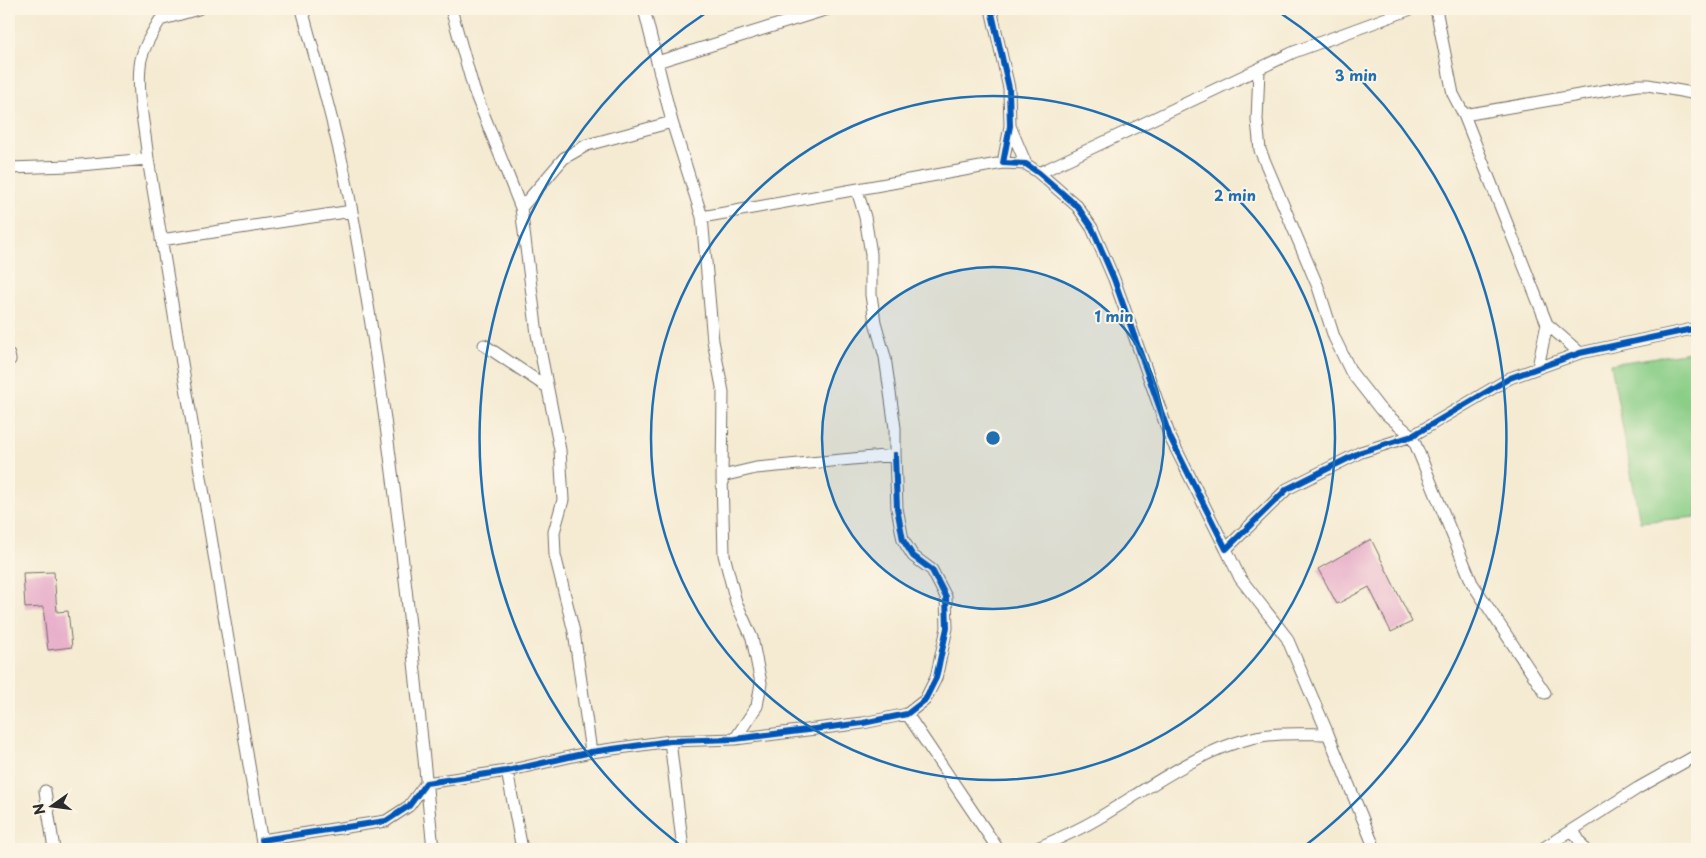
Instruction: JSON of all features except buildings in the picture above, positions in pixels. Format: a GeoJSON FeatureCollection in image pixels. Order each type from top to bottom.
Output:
{"type":"FeatureCollection","features":[{"type":"Feature","properties":{"kind":"street"},"geometry":{"type":"LineString","coordinates":[[198,9],[160,20],[152,34],[140,65],[148,159],[262,845],[386,821],[409,806],[426,783],[507,771],[591,752],[670,741],[735,739],[864,723],[907,714],[925,700],[936,678],[947,628],[946,597],[932,570],[913,556],[903,540],[897,508],[895,428],[885,357],[875,322],[871,295],[871,254],[857,190]]}},
{"type":"Feature","properties":{"kind":"street"},"geometry":{"type":"LineString","coordinates":[[302,9],[325,92],[352,211],[385,419],[433,849]]}},
{"type":"Feature","properties":{"kind":"street"},"geometry":{"type":"LineString","coordinates":[[451,9],[474,90],[521,208],[546,387],[560,450],[563,500],[554,532],[555,555],[574,632],[591,752]]}},
{"type":"Feature","properties":{"kind":"street"},"geometry":{"type":"LineString","coordinates":[[644,9],[672,122],[702,217],[713,341],[723,392],[722,476],[724,555],[736,602],[752,638],[761,683],[757,706],[735,739]]}},
{"type":"Feature","properties":{"kind":"street"},"geometry":{"type":"LineString","coordinates":[[657,62],[828,9]]}},
{"type":"Feature","properties":{"kind":"street"},"geometry":{"type":"LineString","coordinates":[[991,9],[1009,88],[1010,126],[1003,163]]}},
{"type":"Feature","properties":{"kind":"street"},"geometry":{"type":"LineString","coordinates":[[1039,172],[1294,52],[1411,9]]}},
{"type":"Feature","properties":{"kind":"street"},"geometry":{"type":"LineString","coordinates":[[1436,9],[1453,94],[1464,116],[1547,324],[1580,353]]}},
{"type":"Feature","properties":{"kind":"street"},"geometry":{"type":"LineString","coordinates":[[1259,70],[1257,120],[1260,150],[1318,287],[1334,337],[1351,372],[1380,409],[1412,436],[1472,583],[1545,693]]}},
{"type":"Feature","properties":{"kind":"street"},"geometry":{"type":"LineString","coordinates":[[1464,116],[1637,85],[1648,84],[1697,94]]}},
{"type":"Feature","properties":{"kind":"street"},"geometry":{"type":"LineString","coordinates":[[521,208],[564,158],[587,145],[672,122]]}},
{"type":"Feature","properties":{"kind":"street"},"geometry":{"type":"LineString","coordinates":[[1010,126],[1026,164]]}},
{"type":"Feature","properties":{"kind":"street"},"geometry":{"type":"LineString","coordinates":[[9,168],[69,166],[148,159]]}},
{"type":"Feature","properties":{"kind":"street"},"geometry":{"type":"LineString","coordinates":[[702,217],[1003,163],[1026,164],[1039,172],[1077,206],[1092,228],[1114,278],[1170,437],[1240,578],[1286,638],[1375,849]]}},
{"type":"Feature","properties":{"kind":"street"},"geometry":{"type":"LineString","coordinates":[[162,240],[352,211]]}},
{"type":"Feature","properties":{"kind":"street"},"geometry":{"type":"LineString","coordinates":[[1538,367],[1547,324]]}},
{"type":"Feature","properties":{"kind":"street"},"geometry":{"type":"LineString","coordinates":[[1226,549],[1287,488],[1361,452],[1412,436],[1510,378],[1580,353],[1697,328]]}},
{"type":"Feature","properties":{"kind":"street"},"geometry":{"type":"LineString","coordinates":[[484,345],[546,387]]}},
{"type":"Feature","properties":{"kind":"street"},"geometry":{"type":"LineString","coordinates":[[722,476],[756,468],[895,455]]}},
{"type":"Feature","properties":{"kind":"street"},"geometry":{"type":"LineString","coordinates":[[907,714],[998,849]]}},
{"type":"Feature","properties":{"kind":"street"},"geometry":{"type":"LineString","coordinates":[[1035,849],[1083,828],[1126,800],[1212,752],[1251,738],[1275,735],[1328,734]]}},
{"type":"Feature","properties":{"kind":"street"},"geometry":{"type":"LineString","coordinates":[[670,741],[683,849]]}},
{"type":"Feature","properties":{"kind":"street"},"geometry":{"type":"LineString","coordinates":[[1542,849],[1638,788],[1697,755]]}},
{"type":"Feature","properties":{"kind":"street"},"geometry":{"type":"LineString","coordinates":[[507,771],[522,849]]}},
{"type":"Feature","properties":{"kind":"street"},"geometry":{"type":"LineString","coordinates":[[45,791],[54,849]]}},
{"type":"Feature","properties":{"kind":"street"},"geometry":{"type":"LineString","coordinates":[[1572,830],[1584,849]]}},
{"type":"Feature","properties":{"kind":"green space"},"geometry":{"type":"Polygon","coordinates":[[[1697,351],[1697,517],[1640,522],[1611,364],[1697,351]]]}},
{"type":"Feature","properties":{"kind":"cycle path"},"geometry":{"type":"LineString","coordinates":[[991,9],[1009,88],[1010,126],[1003,163],[1026,164],[1039,173],[1077,206],[1092,228],[1114,279],[1170,437],[1226,549],[1287,489],[1361,452],[1412,436],[1510,378],[1580,353],[1697,328]]}},
{"type":"Feature","properties":{"kind":"cycle path"},"geometry":{"type":"LineString","coordinates":[[262,840],[386,821],[409,806],[426,783],[507,771],[591,752],[670,741],[735,739],[863,723],[907,714],[925,700],[936,678],[947,628],[946,597],[932,570],[913,556],[903,540],[897,508],[895,455]]}}]}
